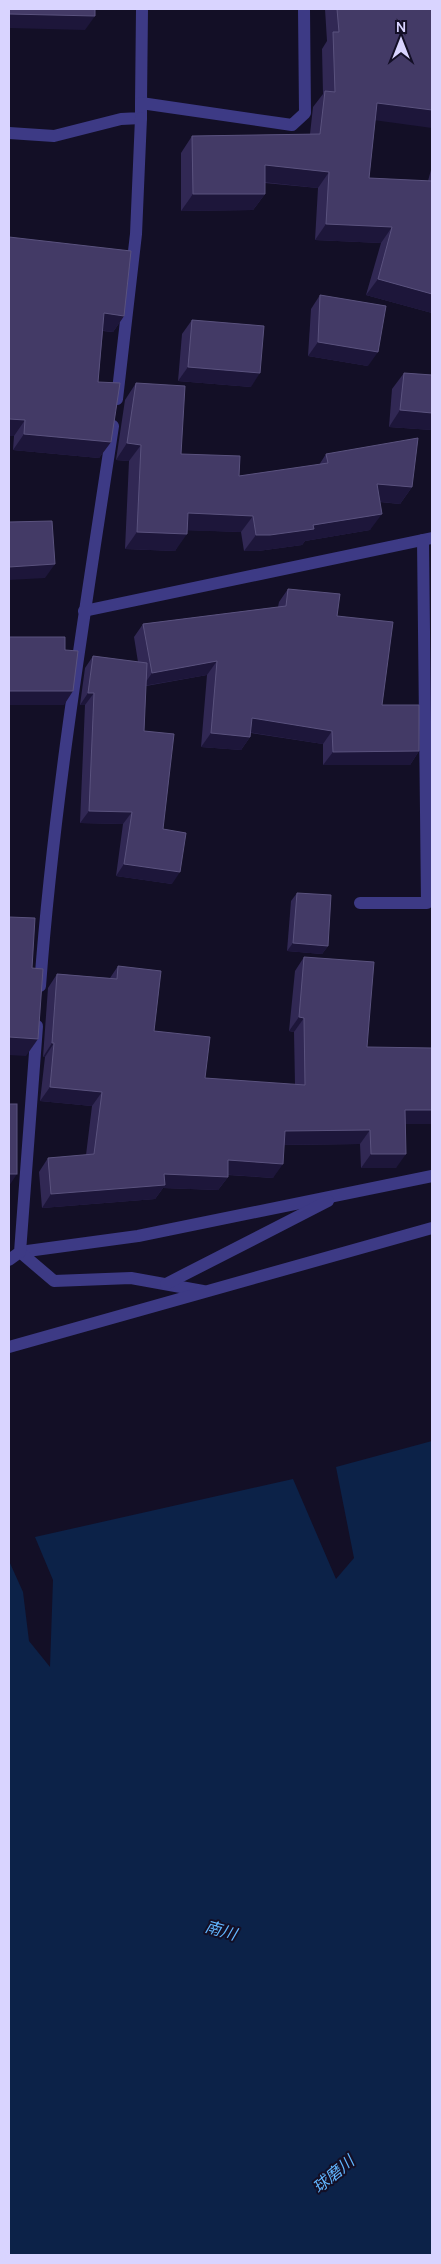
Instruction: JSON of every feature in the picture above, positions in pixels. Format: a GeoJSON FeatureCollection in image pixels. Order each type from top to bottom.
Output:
{"type":"FeatureCollection","features":[{"type":"Feature","properties":{"kind":"street"},"geometry":{"type":"LineString","coordinates":[[39,998],[46,901],[84,611],[119,384],[136,234],[141,118],[142,9]]}},
{"type":"Feature","properties":{"kind":"street"},"geometry":{"type":"LineString","coordinates":[[141,103],[292,125],[305,114],[304,9]]}},
{"type":"Feature","properties":{"kind":"street"},"geometry":{"type":"LineString","coordinates":[[9,133],[54,136],[120,119],[141,118]]}},
{"type":"Feature","properties":{"kind":"street"},"geometry":{"type":"LineString","coordinates":[[84,611],[428,539],[428,903],[360,903]]}},
{"type":"Feature","properties":{"kind":"street"},"geometry":{"type":"LineString","coordinates":[[20,1252],[37,1018]]}},
{"type":"Feature","properties":{"kind":"street"},"geometry":{"type":"LineString","coordinates":[[9,1260],[20,1252],[138,1236],[432,1176]]}},
{"type":"Feature","properties":{"kind":"street"},"geometry":{"type":"LineString","coordinates":[[166,1284],[342,1193]]}},
{"type":"Feature","properties":{"kind":"street"},"geometry":{"type":"LineString","coordinates":[[9,1346],[432,1228]]}},
{"type":"Feature","properties":{"kind":"street"},"geometry":{"type":"LineString","coordinates":[[20,1252],[54,1281],[131,1278],[206,1291]]}},
{"type":"Feature","properties":{"kind":"water"},"geometry":{"type":"Polygon","coordinates":[[[432,1441],[432,2255],[9,2255],[9,1561],[23,1592],[29,1641],[50,1667],[53,1580],[35,1537],[293,1479],[336,1579],[354,1558],[336,1467],[432,1441]]]}},
{"type":"Feature","properties":{"kind":"building"},"geometry":{"type":"Polygon","coordinates":[[[9,9],[95,9],[95,16],[9,14],[9,9]]]}},
{"type":"Feature","properties":{"kind":"building"},"geometry":{"type":"Polygon","coordinates":[[[337,9],[432,9],[432,110],[377,103],[369,178],[432,181],[432,294],[378,279],[392,227],[326,224],[329,172],[265,165],[265,194],[193,194],[192,136],[320,134],[325,91],[335,92],[333,32],[339,32],[337,9]]]}},
{"type":"Feature","properties":{"kind":"building"},"geometry":{"type":"Polygon","coordinates":[[[9,237],[131,251],[124,316],[104,313],[98,382],[120,383],[111,442],[24,434],[25,420],[9,419],[9,237]]]}},
{"type":"Feature","properties":{"kind":"building"},"geometry":{"type":"Polygon","coordinates":[[[320,295],[386,306],[378,352],[318,342],[320,295]]]}},
{"type":"Feature","properties":{"kind":"building"},"geometry":{"type":"Polygon","coordinates":[[[192,320],[264,326],[260,373],[188,367],[192,320]]]}},
{"type":"Feature","properties":{"kind":"building"},"geometry":{"type":"Polygon","coordinates":[[[404,373],[432,375],[432,413],[400,410],[404,373]]]}},
{"type":"Feature","properties":{"kind":"building"},"geometry":{"type":"Polygon","coordinates":[[[136,383],[185,386],[181,454],[240,456],[239,476],[328,463],[326,454],[418,438],[412,487],[377,484],[382,514],[313,525],[314,529],[256,535],[253,516],[188,513],[187,534],[137,532],[141,445],[127,443],[136,383]]]}},
{"type":"Feature","properties":{"kind":"building"},"geometry":{"type":"Polygon","coordinates":[[[52,521],[55,564],[9,567],[9,522],[52,521]]]}},
{"type":"Feature","properties":{"kind":"building"},"geometry":{"type":"Polygon","coordinates":[[[288,589],[340,594],[337,616],[393,622],[382,705],[419,705],[419,751],[333,752],[332,731],[252,718],[250,737],[211,733],[217,661],[152,673],[143,624],[286,606],[288,589]]]}},
{"type":"Feature","properties":{"kind":"building"},"geometry":{"type":"Polygon","coordinates":[[[9,637],[65,637],[65,650],[78,651],[73,691],[9,691],[9,637]]]}},
{"type":"Feature","properties":{"kind":"building"},"geometry":{"type":"Polygon","coordinates":[[[93,656],[147,663],[144,731],[174,734],[163,829],[186,833],[180,872],[124,864],[132,812],[89,811],[94,693],[88,693],[93,656]]]}},
{"type":"Feature","properties":{"kind":"building"},"geometry":{"type":"Polygon","coordinates":[[[297,893],[331,895],[328,946],[293,943],[297,893]]]}},
{"type":"Feature","properties":{"kind":"building"},"geometry":{"type":"Polygon","coordinates":[[[9,917],[35,918],[32,968],[43,969],[38,1039],[9,1037],[9,917]]]}},
{"type":"Feature","properties":{"kind":"building"},"geometry":{"type":"Polygon","coordinates":[[[304,957],[374,962],[367,1047],[432,1048],[432,1110],[405,1110],[406,1154],[371,1154],[370,1130],[285,1131],[283,1164],[228,1160],[228,1177],[164,1174],[165,1185],[51,1194],[48,1158],[94,1154],[102,1092],[50,1087],[57,974],[117,979],[118,966],[161,971],[154,1031],[210,1037],[205,1078],[305,1085],[304,1018],[299,1017],[304,957]]]}},
{"type":"Feature","properties":{"kind":"building"},"geometry":{"type":"Polygon","coordinates":[[[9,1104],[17,1104],[17,1174],[9,1174],[9,1104]]]}},
{"type":"Feature","properties":{"kind":"water label","name":"南川"},"geometry":{"type":"Point","coordinates":[221,1930]}},
{"type":"Feature","properties":{"kind":"water label","name":"球磨川"},"geometry":{"type":"Point","coordinates":[333,2174]}}]}
